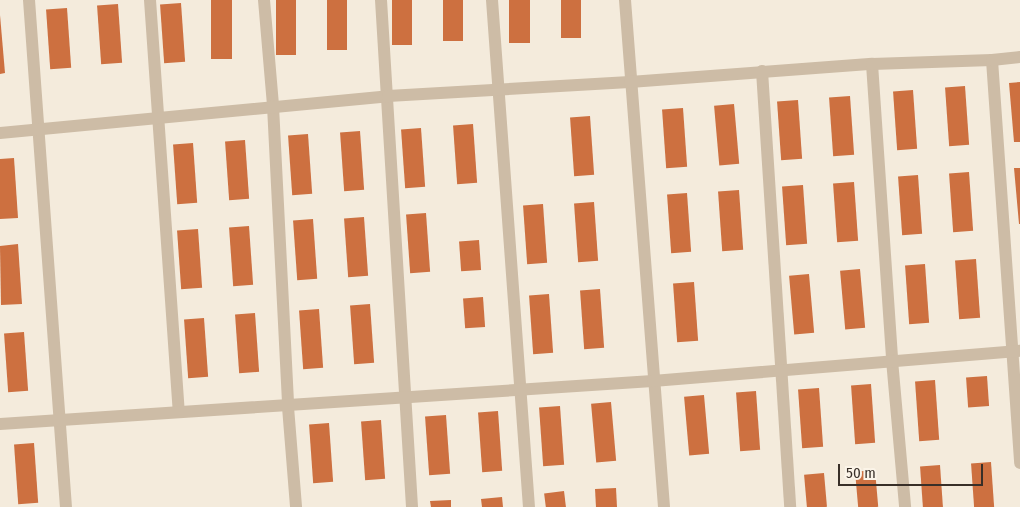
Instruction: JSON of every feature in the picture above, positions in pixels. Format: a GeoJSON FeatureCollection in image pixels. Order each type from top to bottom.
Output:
{"type":"FeatureCollection","features":[{"type":"Feature","properties":{"kind":"street"},"geometry":{"type":"LineString","coordinates":[[29,0],[66,507]]}},
{"type":"Feature","properties":{"kind":"street"},"geometry":{"type":"LineString","coordinates":[[150,0],[179,411]]}},
{"type":"Feature","properties":{"kind":"street"},"geometry":{"type":"LineString","coordinates":[[264,0],[273,106],[288,407],[296,507]]}},
{"type":"Feature","properties":{"kind":"street"},"geometry":{"type":"LineString","coordinates":[[381,0],[388,96],[403,399],[412,507]]}},
{"type":"Feature","properties":{"kind":"street"},"geometry":{"type":"LineString","coordinates":[[492,0],[497,91],[529,507]]}},
{"type":"Feature","properties":{"kind":"street"},"geometry":{"type":"LineString","coordinates":[[625,0],[664,507]]}},
{"type":"Feature","properties":{"kind":"street"},"geometry":{"type":"LineString","coordinates":[[0,133],[157,116],[388,96],[497,91],[872,64],[992,60],[1020,57]]}},
{"type":"Feature","properties":{"kind":"street"},"geometry":{"type":"LineString","coordinates":[[992,60],[1016,351],[1020,463]]}},
{"type":"Feature","properties":{"kind":"street"},"geometry":{"type":"LineString","coordinates":[[872,64],[892,360],[905,507]]}},
{"type":"Feature","properties":{"kind":"street"},"geometry":{"type":"LineString","coordinates":[[762,71],[790,507]]}},
{"type":"Feature","properties":{"kind":"street"},"geometry":{"type":"LineString","coordinates":[[0,424],[179,411],[288,407],[403,399],[653,381],[1016,351]]}},
{"type":"Feature","properties":{"kind":"building"},"geometry":{"type":"Polygon","coordinates":[[[211,0],[232,0],[232,59],[211,59],[211,0]]]}},
{"type":"Feature","properties":{"kind":"building"},"geometry":{"type":"Polygon","coordinates":[[[276,0],[296,0],[296,55],[276,55],[276,0]]]}},
{"type":"Feature","properties":{"kind":"building"},"geometry":{"type":"Polygon","coordinates":[[[327,0],[347,0],[347,50],[327,50],[327,0]]]}},
{"type":"Feature","properties":{"kind":"building"},"geometry":{"type":"Polygon","coordinates":[[[392,0],[412,0],[412,45],[392,45],[392,0]]]}},
{"type":"Feature","properties":{"kind":"building"},"geometry":{"type":"Polygon","coordinates":[[[443,0],[463,0],[463,41],[443,41],[443,0]]]}},
{"type":"Feature","properties":{"kind":"building"},"geometry":{"type":"Polygon","coordinates":[[[509,0],[530,0],[530,43],[509,43],[509,0]]]}},
{"type":"Feature","properties":{"kind":"building"},"geometry":{"type":"Polygon","coordinates":[[[561,0],[581,0],[581,38],[561,38],[561,0]]]}},
{"type":"Feature","properties":{"kind":"building"},"geometry":{"type":"Polygon","coordinates":[[[181,3],[185,62],[164,63],[160,4],[181,3]]]}},
{"type":"Feature","properties":{"kind":"building"},"geometry":{"type":"Polygon","coordinates":[[[118,4],[122,63],[101,64],[97,5],[118,4]]]}},
{"type":"Feature","properties":{"kind":"building"},"geometry":{"type":"Polygon","coordinates":[[[67,8],[71,68],[50,69],[46,9],[67,8]]]}},
{"type":"Feature","properties":{"kind":"building"},"geometry":{"type":"Polygon","coordinates":[[[0,15],[5,73],[0,74],[0,15]]]}},
{"type":"Feature","properties":{"kind":"building"},"geometry":{"type":"Polygon","coordinates":[[[1020,82],[1020,142],[1014,142],[1009,83],[1020,82]]]}},
{"type":"Feature","properties":{"kind":"building"},"geometry":{"type":"Polygon","coordinates":[[[965,86],[969,145],[949,146],[945,87],[965,86]]]}},
{"type":"Feature","properties":{"kind":"building"},"geometry":{"type":"Polygon","coordinates":[[[913,90],[917,149],[897,150],[893,91],[913,90]]]}},
{"type":"Feature","properties":{"kind":"building"},"geometry":{"type":"Polygon","coordinates":[[[850,96],[854,155],[833,156],[829,97],[850,96]]]}},
{"type":"Feature","properties":{"kind":"building"},"geometry":{"type":"Polygon","coordinates":[[[798,100],[802,159],[781,160],[777,101],[798,100]]]}},
{"type":"Feature","properties":{"kind":"building"},"geometry":{"type":"Polygon","coordinates":[[[734,104],[739,164],[719,166],[714,106],[734,104]]]}},
{"type":"Feature","properties":{"kind":"building"},"geometry":{"type":"Polygon","coordinates":[[[683,108],[687,167],[666,168],[662,109],[683,108]]]}},
{"type":"Feature","properties":{"kind":"building"},"geometry":{"type":"Polygon","coordinates":[[[590,116],[594,175],[574,176],[570,117],[590,116]]]}},
{"type":"Feature","properties":{"kind":"building"},"geometry":{"type":"Polygon","coordinates":[[[473,124],[477,183],[457,184],[453,125],[473,124]]]}},
{"type":"Feature","properties":{"kind":"building"},"geometry":{"type":"Polygon","coordinates":[[[421,128],[425,187],[405,188],[401,129],[421,128]]]}},
{"type":"Feature","properties":{"kind":"building"},"geometry":{"type":"Polygon","coordinates":[[[360,131],[364,190],[344,191],[340,132],[360,131]]]}},
{"type":"Feature","properties":{"kind":"building"},"geometry":{"type":"Polygon","coordinates":[[[308,134],[312,194],[292,195],[288,135],[308,134]]]}},
{"type":"Feature","properties":{"kind":"building"},"geometry":{"type":"Polygon","coordinates":[[[245,140],[249,199],[229,200],[225,141],[245,140]]]}},
{"type":"Feature","properties":{"kind":"building"},"geometry":{"type":"Polygon","coordinates":[[[193,143],[197,203],[177,204],[173,144],[193,143]]]}},
{"type":"Feature","properties":{"kind":"building"},"geometry":{"type":"Polygon","coordinates":[[[14,158],[18,218],[0,219],[0,159],[14,158]]]}},
{"type":"Feature","properties":{"kind":"building"},"geometry":{"type":"Polygon","coordinates":[[[1014,168],[1020,168],[1020,224],[1019,224],[1014,168]]]}},
{"type":"Feature","properties":{"kind":"building"},"geometry":{"type":"Polygon","coordinates":[[[969,172],[973,231],[953,232],[949,173],[969,172]]]}},
{"type":"Feature","properties":{"kind":"building"},"geometry":{"type":"Polygon","coordinates":[[[918,175],[922,234],[902,235],[898,176],[918,175]]]}},
{"type":"Feature","properties":{"kind":"building"},"geometry":{"type":"Polygon","coordinates":[[[854,182],[858,241],[837,242],[833,183],[854,182]]]}},
{"type":"Feature","properties":{"kind":"building"},"geometry":{"type":"Polygon","coordinates":[[[803,185],[807,244],[786,245],[782,186],[803,185]]]}},
{"type":"Feature","properties":{"kind":"building"},"geometry":{"type":"Polygon","coordinates":[[[739,190],[743,250],[722,251],[718,191],[739,190]]]}},
{"type":"Feature","properties":{"kind":"building"},"geometry":{"type":"Polygon","coordinates":[[[687,193],[691,252],[671,253],[667,194],[687,193]]]}},
{"type":"Feature","properties":{"kind":"building"},"geometry":{"type":"Polygon","coordinates":[[[594,202],[598,261],[578,262],[574,203],[594,202]]]}},
{"type":"Feature","properties":{"kind":"building"},"geometry":{"type":"Polygon","coordinates":[[[543,204],[547,263],[527,264],[523,205],[543,204]]]}},
{"type":"Feature","properties":{"kind":"building"},"geometry":{"type":"Polygon","coordinates":[[[426,213],[430,272],[410,273],[406,214],[426,213]]]}},
{"type":"Feature","properties":{"kind":"building"},"geometry":{"type":"Polygon","coordinates":[[[364,217],[368,276],[348,277],[344,218],[364,217]]]}},
{"type":"Feature","properties":{"kind":"building"},"geometry":{"type":"Polygon","coordinates":[[[313,219],[317,279],[297,280],[293,220],[313,219]]]}},
{"type":"Feature","properties":{"kind":"building"},"geometry":{"type":"Polygon","coordinates":[[[249,226],[253,285],[233,286],[229,227],[249,226]]]}},
{"type":"Feature","properties":{"kind":"building"},"geometry":{"type":"Polygon","coordinates":[[[198,229],[202,288],[181,289],[177,230],[198,229]]]}},
{"type":"Feature","properties":{"kind":"building"},"geometry":{"type":"Polygon","coordinates":[[[479,240],[481,270],[461,271],[459,241],[479,240]]]}},
{"type":"Feature","properties":{"kind":"building"},"geometry":{"type":"Polygon","coordinates":[[[18,244],[22,304],[1,305],[0,246],[18,244]]]}},
{"type":"Feature","properties":{"kind":"building"},"geometry":{"type":"Polygon","coordinates":[[[976,259],[980,318],[959,319],[955,260],[976,259]]]}},
{"type":"Feature","properties":{"kind":"building"},"geometry":{"type":"Polygon","coordinates":[[[925,264],[929,323],[909,324],[905,265],[925,264]]]}},
{"type":"Feature","properties":{"kind":"building"},"geometry":{"type":"Polygon","coordinates":[[[860,269],[865,328],[845,330],[840,271],[860,269]]]}},
{"type":"Feature","properties":{"kind":"building"},"geometry":{"type":"Polygon","coordinates":[[[809,274],[814,333],[794,335],[789,276],[809,274]]]}},
{"type":"Feature","properties":{"kind":"building"},"geometry":{"type":"Polygon","coordinates":[[[694,282],[698,341],[677,342],[673,283],[694,282]]]}},
{"type":"Feature","properties":{"kind":"building"},"geometry":{"type":"Polygon","coordinates":[[[600,289],[604,348],[584,349],[580,290],[600,289]]]}},
{"type":"Feature","properties":{"kind":"building"},"geometry":{"type":"Polygon","coordinates":[[[549,294],[553,353],[533,354],[529,295],[549,294]]]}},
{"type":"Feature","properties":{"kind":"building"},"geometry":{"type":"Polygon","coordinates":[[[483,297],[485,327],[465,328],[463,298],[483,297]]]}},
{"type":"Feature","properties":{"kind":"building"},"geometry":{"type":"Polygon","coordinates":[[[370,304],[374,363],[354,364],[350,305],[370,304]]]}},
{"type":"Feature","properties":{"kind":"building"},"geometry":{"type":"Polygon","coordinates":[[[319,309],[323,368],[303,369],[299,310],[319,309]]]}},
{"type":"Feature","properties":{"kind":"building"},"geometry":{"type":"Polygon","coordinates":[[[255,313],[259,372],[239,373],[235,314],[255,313]]]}},
{"type":"Feature","properties":{"kind":"building"},"geometry":{"type":"Polygon","coordinates":[[[204,318],[208,377],[188,378],[184,319],[204,318]]]}},
{"type":"Feature","properties":{"kind":"building"},"geometry":{"type":"Polygon","coordinates":[[[24,332],[28,391],[8,392],[4,333],[24,332]]]}},
{"type":"Feature","properties":{"kind":"building"},"geometry":{"type":"Polygon","coordinates":[[[987,376],[989,406],[968,407],[966,377],[987,376]]]}},
{"type":"Feature","properties":{"kind":"building"},"geometry":{"type":"Polygon","coordinates":[[[935,380],[939,440],[919,441],[915,381],[935,380]]]}},
{"type":"Feature","properties":{"kind":"building"},"geometry":{"type":"Polygon","coordinates":[[[871,384],[875,443],[855,444],[851,385],[871,384]]]}},
{"type":"Feature","properties":{"kind":"building"},"geometry":{"type":"Polygon","coordinates":[[[819,388],[823,447],[802,448],[798,389],[819,388]]]}},
{"type":"Feature","properties":{"kind":"building"},"geometry":{"type":"Polygon","coordinates":[[[756,391],[760,450],[740,451],[736,392],[756,391]]]}},
{"type":"Feature","properties":{"kind":"building"},"geometry":{"type":"Polygon","coordinates":[[[704,395],[709,454],[689,456],[684,397],[704,395]]]}},
{"type":"Feature","properties":{"kind":"building"},"geometry":{"type":"Polygon","coordinates":[[[611,402],[616,461],[596,463],[591,404],[611,402]]]}},
{"type":"Feature","properties":{"kind":"building"},"geometry":{"type":"Polygon","coordinates":[[[560,406],[564,465],[543,466],[539,407],[560,406]]]}},
{"type":"Feature","properties":{"kind":"building"},"geometry":{"type":"Polygon","coordinates":[[[498,411],[502,471],[482,472],[478,412],[498,411]]]}},
{"type":"Feature","properties":{"kind":"building"},"geometry":{"type":"Polygon","coordinates":[[[446,415],[450,474],[429,475],[425,416],[446,415]]]}},
{"type":"Feature","properties":{"kind":"building"},"geometry":{"type":"Polygon","coordinates":[[[381,420],[385,479],[365,480],[361,421],[381,420]]]}},
{"type":"Feature","properties":{"kind":"building"},"geometry":{"type":"Polygon","coordinates":[[[329,423],[333,482],[313,483],[309,424],[329,423]]]}},
{"type":"Feature","properties":{"kind":"building"},"geometry":{"type":"Polygon","coordinates":[[[34,443],[38,503],[18,504],[14,444],[34,443]]]}},
{"type":"Feature","properties":{"kind":"building"},"geometry":{"type":"Polygon","coordinates":[[[991,462],[994,507],[974,507],[971,463],[991,462]]]}},
{"type":"Feature","properties":{"kind":"building"},"geometry":{"type":"Polygon","coordinates":[[[940,465],[943,507],[923,507],[920,466],[940,465]]]}},
{"type":"Feature","properties":{"kind":"building"},"geometry":{"type":"Polygon","coordinates":[[[875,470],[878,507],[858,507],[855,472],[875,470]]]}},
{"type":"Feature","properties":{"kind":"building"},"geometry":{"type":"Polygon","coordinates":[[[824,473],[827,507],[807,507],[804,475],[824,473]]]}},
{"type":"Feature","properties":{"kind":"building"},"geometry":{"type":"Polygon","coordinates":[[[616,488],[617,507],[596,507],[595,489],[616,488]]]}},
{"type":"Feature","properties":{"kind":"building"},"geometry":{"type":"Polygon","coordinates":[[[564,491],[566,507],[546,507],[544,493],[564,491]]]}},
{"type":"Feature","properties":{"kind":"building"},"geometry":{"type":"Polygon","coordinates":[[[502,497],[503,507],[482,507],[481,499],[502,497]]]}},
{"type":"Feature","properties":{"kind":"building"},"geometry":{"type":"Polygon","coordinates":[[[451,500],[451,507],[431,507],[430,501],[451,500]]]}}]}
